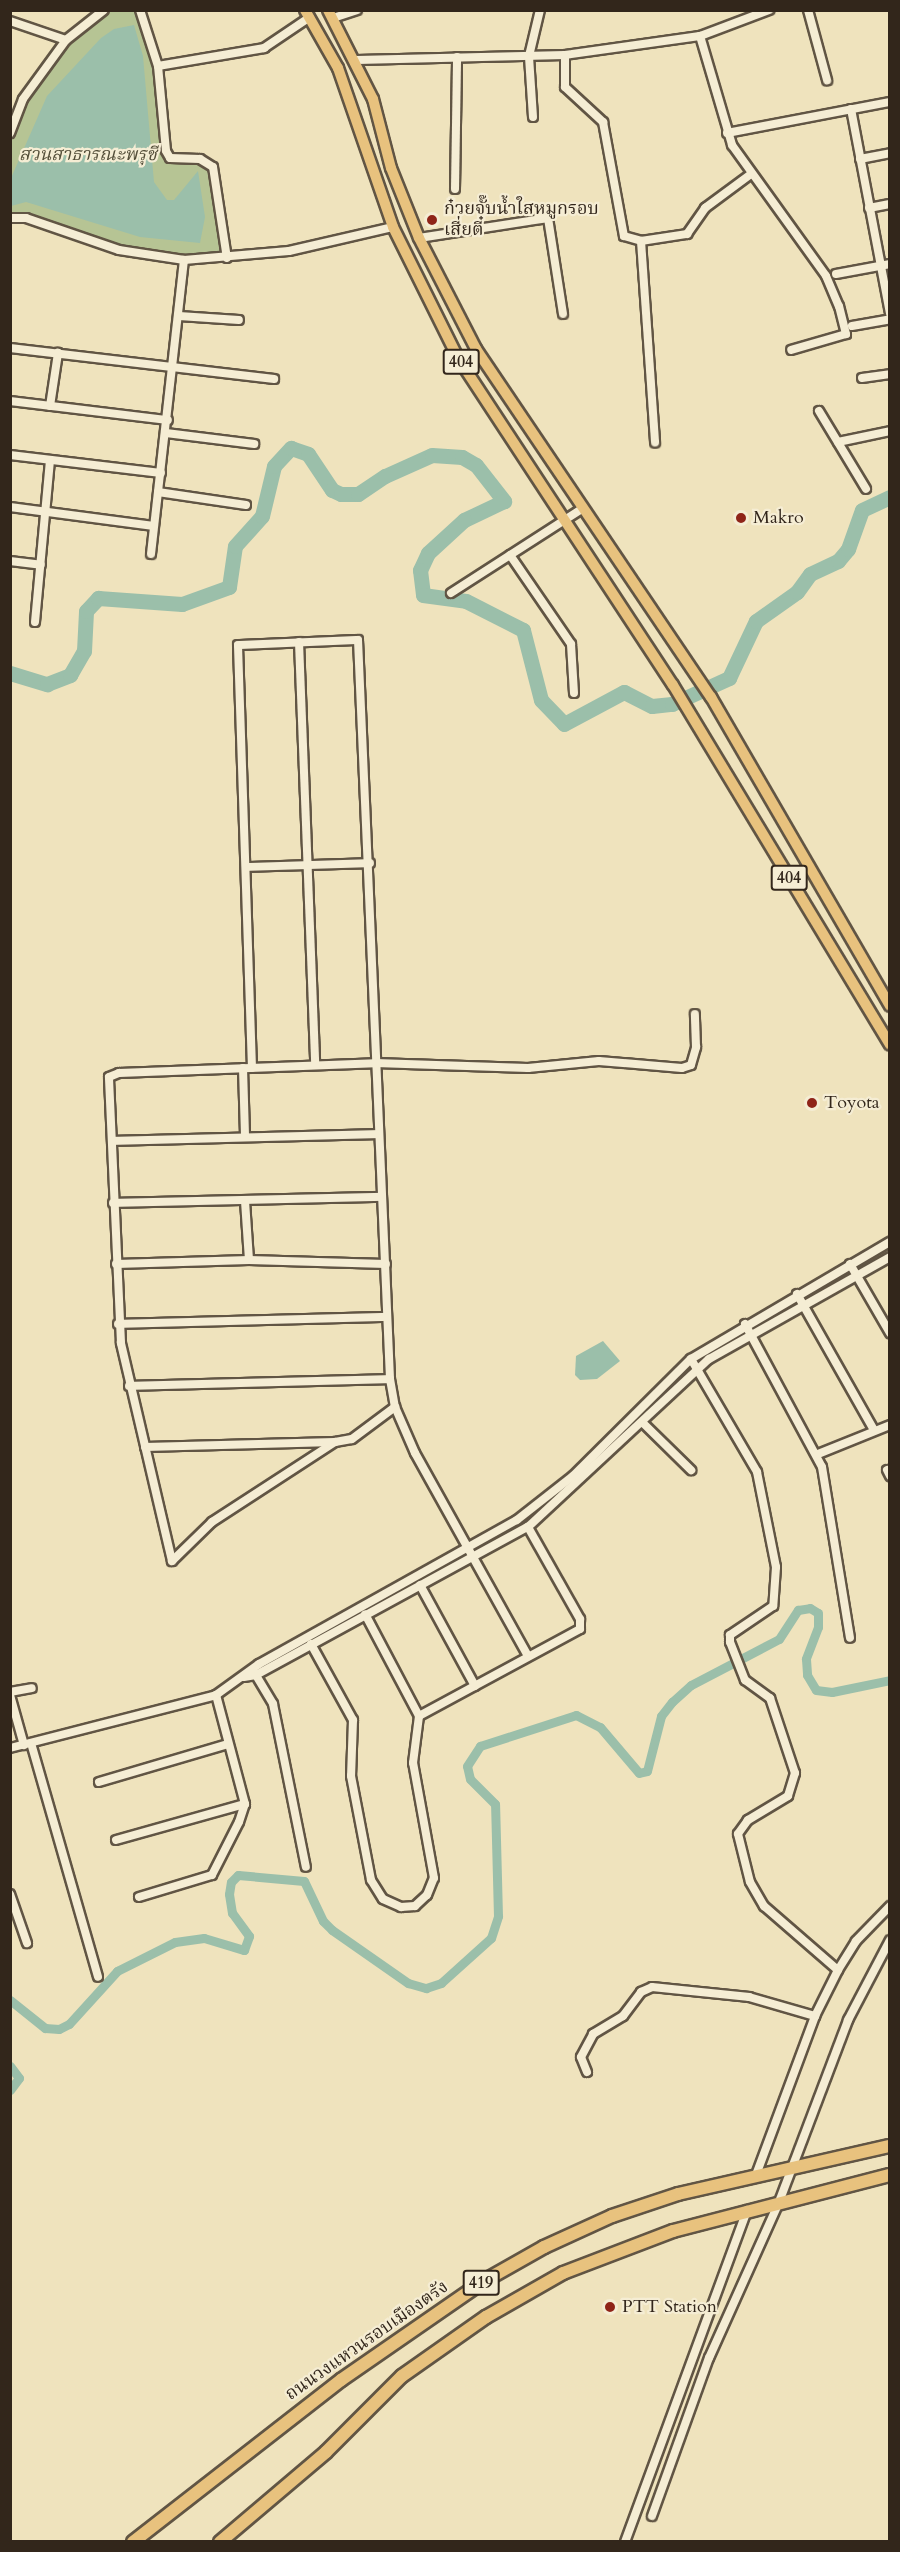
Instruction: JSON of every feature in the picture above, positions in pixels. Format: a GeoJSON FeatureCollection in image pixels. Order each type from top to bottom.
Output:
{"type":"FeatureCollection","features":[{"type":"Feature","properties":{"kind":"highway","name":"ถนนวงแหวนรอบเมืองตรัง"},"geometry":{"type":"LineString","coordinates":[[133,2541],[341,2380],[484,2281],[612,2216],[756,2175],[890,2146]]}},
{"type":"Feature","properties":{"kind":"highway","name":"419"},"geometry":{"type":"LineString","coordinates":[[220,2541],[326,2452],[402,2376],[486,2317],[563,2273],[673,2231],[747,2210],[890,2175]]}},
{"type":"Feature","properties":{"kind":"main road","name":"404"},"geometry":{"type":"LineString","coordinates":[[307,14],[354,104],[372,173],[393,227],[458,358],[673,685],[890,1045]]}},
{"type":"Feature","properties":{"kind":"main road","name":"404"},"geometry":{"type":"LineString","coordinates":[[331,14],[357,60],[420,238],[476,349],[582,509],[696,673],[890,1006]]}},
{"type":"Feature","properties":{"kind":"street"},"geometry":{"type":"LineString","coordinates":[[10,133],[23,99],[66,40],[104,10]]}},
{"type":"Feature","properties":{"kind":"street"},"geometry":{"type":"LineString","coordinates":[[140,10],[159,66],[166,151],[170,158],[200,159],[213,167],[226,258]]}},
{"type":"Feature","properties":{"kind":"street"},"geometry":{"type":"LineString","coordinates":[[331,14],[357,10]]}},
{"type":"Feature","properties":{"kind":"street"},"geometry":{"type":"LineString","coordinates":[[533,117],[529,56],[540,10]]}},
{"type":"Feature","properties":{"kind":"street"},"geometry":{"type":"LineString","coordinates":[[357,60],[565,55],[700,36],[769,10]]}},
{"type":"Feature","properties":{"kind":"street"},"geometry":{"type":"LineString","coordinates":[[808,10],[826,80]]}},
{"type":"Feature","properties":{"kind":"street"},"geometry":{"type":"LineString","coordinates":[[159,66],[264,48],[307,14]]}},
{"type":"Feature","properties":{"kind":"street"},"geometry":{"type":"LineString","coordinates":[[10,21],[66,40]]}},
{"type":"Feature","properties":{"kind":"street"},"geometry":{"type":"LineString","coordinates":[[700,36],[727,134],[751,174],[826,276],[846,334],[791,350]]}},
{"type":"Feature","properties":{"kind":"street"},"geometry":{"type":"LineString","coordinates":[[565,55],[565,87],[603,122],[624,236],[641,241],[687,234],[705,208],[751,174]]}},
{"type":"Feature","properties":{"kind":"street"},"geometry":{"type":"LineString","coordinates":[[455,189],[457,57]]}},
{"type":"Feature","properties":{"kind":"street"},"geometry":{"type":"LineString","coordinates":[[727,134],[890,102]]}},
{"type":"Feature","properties":{"kind":"street"},"geometry":{"type":"LineString","coordinates":[[851,109],[869,208],[885,265],[890,314]]}},
{"type":"Feature","properties":{"kind":"street"},"geometry":{"type":"LineString","coordinates":[[860,159],[890,153]]}},
{"type":"Feature","properties":{"kind":"street"},"geometry":{"type":"LineString","coordinates":[[869,208],[890,204]]}},
{"type":"Feature","properties":{"kind":"street"},"geometry":{"type":"LineString","coordinates":[[10,218],[26,218],[119,250],[184,260],[289,251],[393,227]]}},
{"type":"Feature","properties":{"kind":"street"},"geometry":{"type":"LineString","coordinates":[[420,238],[549,218],[563,314]]}},
{"type":"Feature","properties":{"kind":"street"},"geometry":{"type":"LineString","coordinates":[[641,241],[655,443]]}},
{"type":"Feature","properties":{"kind":"street"},"geometry":{"type":"LineString","coordinates":[[152,554],[184,260]]}},
{"type":"Feature","properties":{"kind":"street"},"geometry":{"type":"LineString","coordinates":[[836,274],[885,265]]}},
{"type":"Feature","properties":{"kind":"street"},"geometry":{"type":"LineString","coordinates":[[179,316],[239,320]]}},
{"type":"Feature","properties":{"kind":"street"},"geometry":{"type":"LineString","coordinates":[[852,326],[890,319]]}},
{"type":"Feature","properties":{"kind":"street"},"geometry":{"type":"LineString","coordinates":[[10,348],[274,379]]}},
{"type":"Feature","properties":{"kind":"street"},"geometry":{"type":"LineString","coordinates":[[50,406],[58,353]]}},
{"type":"Feature","properties":{"kind":"street"},"geometry":{"type":"LineString","coordinates":[[862,378],[890,374]]}},
{"type":"Feature","properties":{"kind":"street"},"geometry":{"type":"LineString","coordinates":[[10,400],[168,420]]}},
{"type":"Feature","properties":{"kind":"street"},"geometry":{"type":"LineString","coordinates":[[819,411],[866,489]]}},
{"type":"Feature","properties":{"kind":"street"},"geometry":{"type":"LineString","coordinates":[[838,442],[890,431]]}},
{"type":"Feature","properties":{"kind":"street"},"geometry":{"type":"LineString","coordinates":[[166,433],[254,444]]}},
{"type":"Feature","properties":{"kind":"street"},"geometry":{"type":"LineString","coordinates":[[10,455],[161,473]]}},
{"type":"Feature","properties":{"kind":"street"},"geometry":{"type":"LineString","coordinates":[[34,622],[47,512],[50,461]]}},
{"type":"Feature","properties":{"kind":"street"},"geometry":{"type":"LineString","coordinates":[[159,492],[246,505]]}},
{"type":"Feature","properties":{"kind":"street"},"geometry":{"type":"LineString","coordinates":[[10,507],[154,526]]}},
{"type":"Feature","properties":{"kind":"street"},"geometry":{"type":"LineString","coordinates":[[451,593],[582,509]]}},
{"type":"Feature","properties":{"kind":"street"},"geometry":{"type":"LineString","coordinates":[[510,555],[571,644],[574,693]]}},
{"type":"Feature","properties":{"kind":"street"},"geometry":{"type":"LineString","coordinates":[[10,561],[41,566]]}},
{"type":"Feature","properties":{"kind":"street"},"geometry":{"type":"LineString","coordinates":[[245,1137],[248,1068],[246,867],[237,645],[361,641],[377,1134],[386,1264],[390,1379],[395,1407],[415,1453],[528,1656]]}},
{"type":"Feature","properties":{"kind":"street"},"geometry":{"type":"LineString","coordinates":[[300,642],[306,865],[315,1065]]}},
{"type":"Feature","properties":{"kind":"street"},"geometry":{"type":"LineString","coordinates":[[246,867],[370,863]]}},
{"type":"Feature","properties":{"kind":"street"},"geometry":{"type":"LineString","coordinates":[[335,1442],[212,1522],[172,1561],[129,1386],[118,1324],[109,1077],[119,1073],[375,1062],[528,1068],[599,1061],[682,1068],[691,1065],[696,1047],[695,1014]]}},
{"type":"Feature","properties":{"kind":"street"},"geometry":{"type":"LineString","coordinates":[[113,1141],[377,1134]]}},
{"type":"Feature","properties":{"kind":"street"},"geometry":{"type":"LineString","coordinates":[[113,1203],[381,1197]]}},
{"type":"Feature","properties":{"kind":"street"},"geometry":{"type":"LineString","coordinates":[[245,1201],[249,1260]]}},
{"type":"Feature","properties":{"kind":"street"},"geometry":{"type":"LineString","coordinates":[[254,1672],[467,1544],[545,1500],[691,1359],[745,1324],[890,1242]]}},
{"type":"Feature","properties":{"kind":"street"},"geometry":{"type":"LineString","coordinates":[[10,1748],[216,1695],[244,1677],[311,1644],[528,1527],[698,1370],[750,1335],[890,1257]]}},
{"type":"Feature","properties":{"kind":"street"},"geometry":{"type":"LineString","coordinates":[[116,1264],[249,1260],[386,1264]]}},
{"type":"Feature","properties":{"kind":"street"},"geometry":{"type":"LineString","coordinates":[[850,1264],[890,1333]]}},
{"type":"Feature","properties":{"kind":"street"},"geometry":{"type":"LineString","coordinates":[[797,1294],[874,1430]]}},
{"type":"Feature","properties":{"kind":"street"},"geometry":{"type":"LineString","coordinates":[[118,1324],[387,1317]]}},
{"type":"Feature","properties":{"kind":"street"},"geometry":{"type":"LineString","coordinates":[[745,1324],[818,1454],[827,1484],[840,1602],[850,1638]]}},
{"type":"Feature","properties":{"kind":"street"},"geometry":{"type":"LineString","coordinates":[[691,1359],[757,1472],[771,1526],[777,1596],[773,1606],[730,1635],[730,1642],[737,1665],[745,1680],[770,1698],[795,1773],[788,1796],[748,1820],[738,1834],[750,1882],[764,1905],[838,1970]]}},
{"type":"Feature","properties":{"kind":"street"},"geometry":{"type":"LineString","coordinates":[[129,1386],[390,1379]]}},
{"type":"Feature","properties":{"kind":"street"},"geometry":{"type":"LineString","coordinates":[[145,1447],[335,1442],[352,1439],[395,1407]]}},
{"type":"Feature","properties":{"kind":"street"},"geometry":{"type":"LineString","coordinates":[[642,1422],[691,1470]]}},
{"type":"Feature","properties":{"kind":"street"},"geometry":{"type":"LineString","coordinates":[[818,1454],[890,1425]]}},
{"type":"Feature","properties":{"kind":"street"},"geometry":{"type":"LineString","coordinates":[[420,1716],[580,1629],[581,1624],[528,1527]]}},
{"type":"Feature","properties":{"kind":"street"},"geometry":{"type":"LineString","coordinates":[[420,1585],[475,1686]]}},
{"type":"Feature","properties":{"kind":"street"},"geometry":{"type":"LineString","coordinates":[[311,1644],[353,1719],[351,1776],[371,1880],[383,1899],[401,1907],[415,1906],[427,1895],[434,1878],[413,1762],[420,1716],[365,1614]]}},
{"type":"Feature","properties":{"kind":"street"},"geometry":{"type":"LineString","coordinates":[[254,1672],[273,1704],[306,1867]]}},
{"type":"Feature","properties":{"kind":"street"},"geometry":{"type":"LineString","coordinates":[[32,1688],[10,1693],[98,1977]]}},
{"type":"Feature","properties":{"kind":"street"},"geometry":{"type":"LineString","coordinates":[[139,1897],[212,1875],[244,1804],[216,1695]]}},
{"type":"Feature","properties":{"kind":"street"},"geometry":{"type":"LineString","coordinates":[[99,1782],[228,1744]]}},
{"type":"Feature","properties":{"kind":"street"},"geometry":{"type":"LineString","coordinates":[[116,1840],[244,1804]]}},
{"type":"Feature","properties":{"kind":"street"},"geometry":{"type":"LineString","coordinates":[[10,1894],[27,1943]]}},
{"type":"Feature","properties":{"kind":"street"},"geometry":{"type":"LineString","coordinates":[[756,2175],[815,2016],[838,1970],[856,1941],[890,1906]]}},
{"type":"Feature","properties":{"kind":"street"},"geometry":{"type":"LineString","coordinates":[[652,2516],[709,2358],[780,2202],[790,2168],[863,1984],[890,1940]]}},
{"type":"Feature","properties":{"kind":"street"},"geometry":{"type":"LineString","coordinates":[[587,2072],[581,2057],[593,2034],[623,2016],[641,1992],[652,1987],[750,1997],[815,2016]]}},
{"type":"Feature","properties":{"kind":"street"},"geometry":{"type":"LineString","coordinates":[[625,2541],[747,2210]]}},
{"type":"Feature","properties":{"kind":"green space","name":"สวนสาธารณะพรุชี"},"geometry":{"type":"Polygon","coordinates":[[[104,11],[140,11],[148,24],[171,158],[200,159],[213,167],[227,258],[184,260],[119,250],[26,218],[11,218],[10,133],[23,99],[66,40],[104,11]]]}},
{"type":"Feature","properties":{"kind":"shaded area","name":"สวนสาธารณะพรุชี"},"geometry":{"type":"Polygon","coordinates":[[[134,25],[143,56],[154,182],[167,200],[174,200],[198,171],[205,217],[200,243],[140,237],[26,202],[11,206],[11,178],[47,96],[101,38],[114,29],[134,25]]]}},
{"type":"Feature","properties":{"kind":"shaded area"},"geometry":{"type":"Polygon","coordinates":[[[603,1341],[620,1361],[597,1379],[580,1380],[575,1375],[576,1356],[603,1341]]]}},
{"type":"Feature","properties":{"kind":"waterway"},"geometry":{"type":"LineString","coordinates":[[10,673],[47,684],[70,675],[84,651],[86,611],[98,598],[182,604],[229,587],[235,546],[262,516],[274,466],[291,448],[308,454],[332,490],[341,494],[358,494],[385,476],[432,455],[462,457],[476,465],[504,501],[464,520],[428,553],[420,570],[423,595],[466,601],[523,630],[541,700],[564,724],[624,692],[652,706],[672,704],[729,678],[756,621],[797,592],[810,574],[838,561],[848,549],[862,510],[890,497]]}},
{"type":"Feature","properties":{"kind":"waterway"},"geometry":{"type":"LineString","coordinates":[[10,2000],[45,2028],[59,2029],[69,2024],[117,1971],[175,1942],[204,1938],[244,1950],[249,1936],[232,1913],[229,1894],[231,1882],[238,1875],[304,1881],[323,1921],[332,1930],[408,1983],[426,1988],[441,1983],[491,1938],[498,1916],[495,1804],[470,1779],[467,1766],[480,1746],[576,1715],[600,1727],[639,1773],[647,1771],[661,1716],[672,1702],[691,1685],[779,1639],[798,1610],[810,1608],[818,1613],[818,1627],[806,1659],[807,1675],[816,1690],[832,1692],[890,1680]]}},
{"type":"Feature","properties":{"kind":"waterway"},"geometry":{"type":"LineString","coordinates":[[10,2066],[19,2078],[10,2090]]}},
{"type":"Feature","properties":{"kind":"place","name":"ก๋วยจั๊บน้ำใสหมูกรอบ เสี่ยตี๋"},"geometry":{"type":"Point","coordinates":[432,220]}},
{"type":"Feature","properties":{"kind":"place","name":"Makro"},"geometry":{"type":"Point","coordinates":[741,518]}},
{"type":"Feature","properties":{"kind":"place","name":"Toyota"},"geometry":{"type":"Point","coordinates":[812,1103]}},
{"type":"Feature","properties":{"kind":"place","name":"PTT Station"},"geometry":{"type":"Point","coordinates":[610,2307]}}]}
